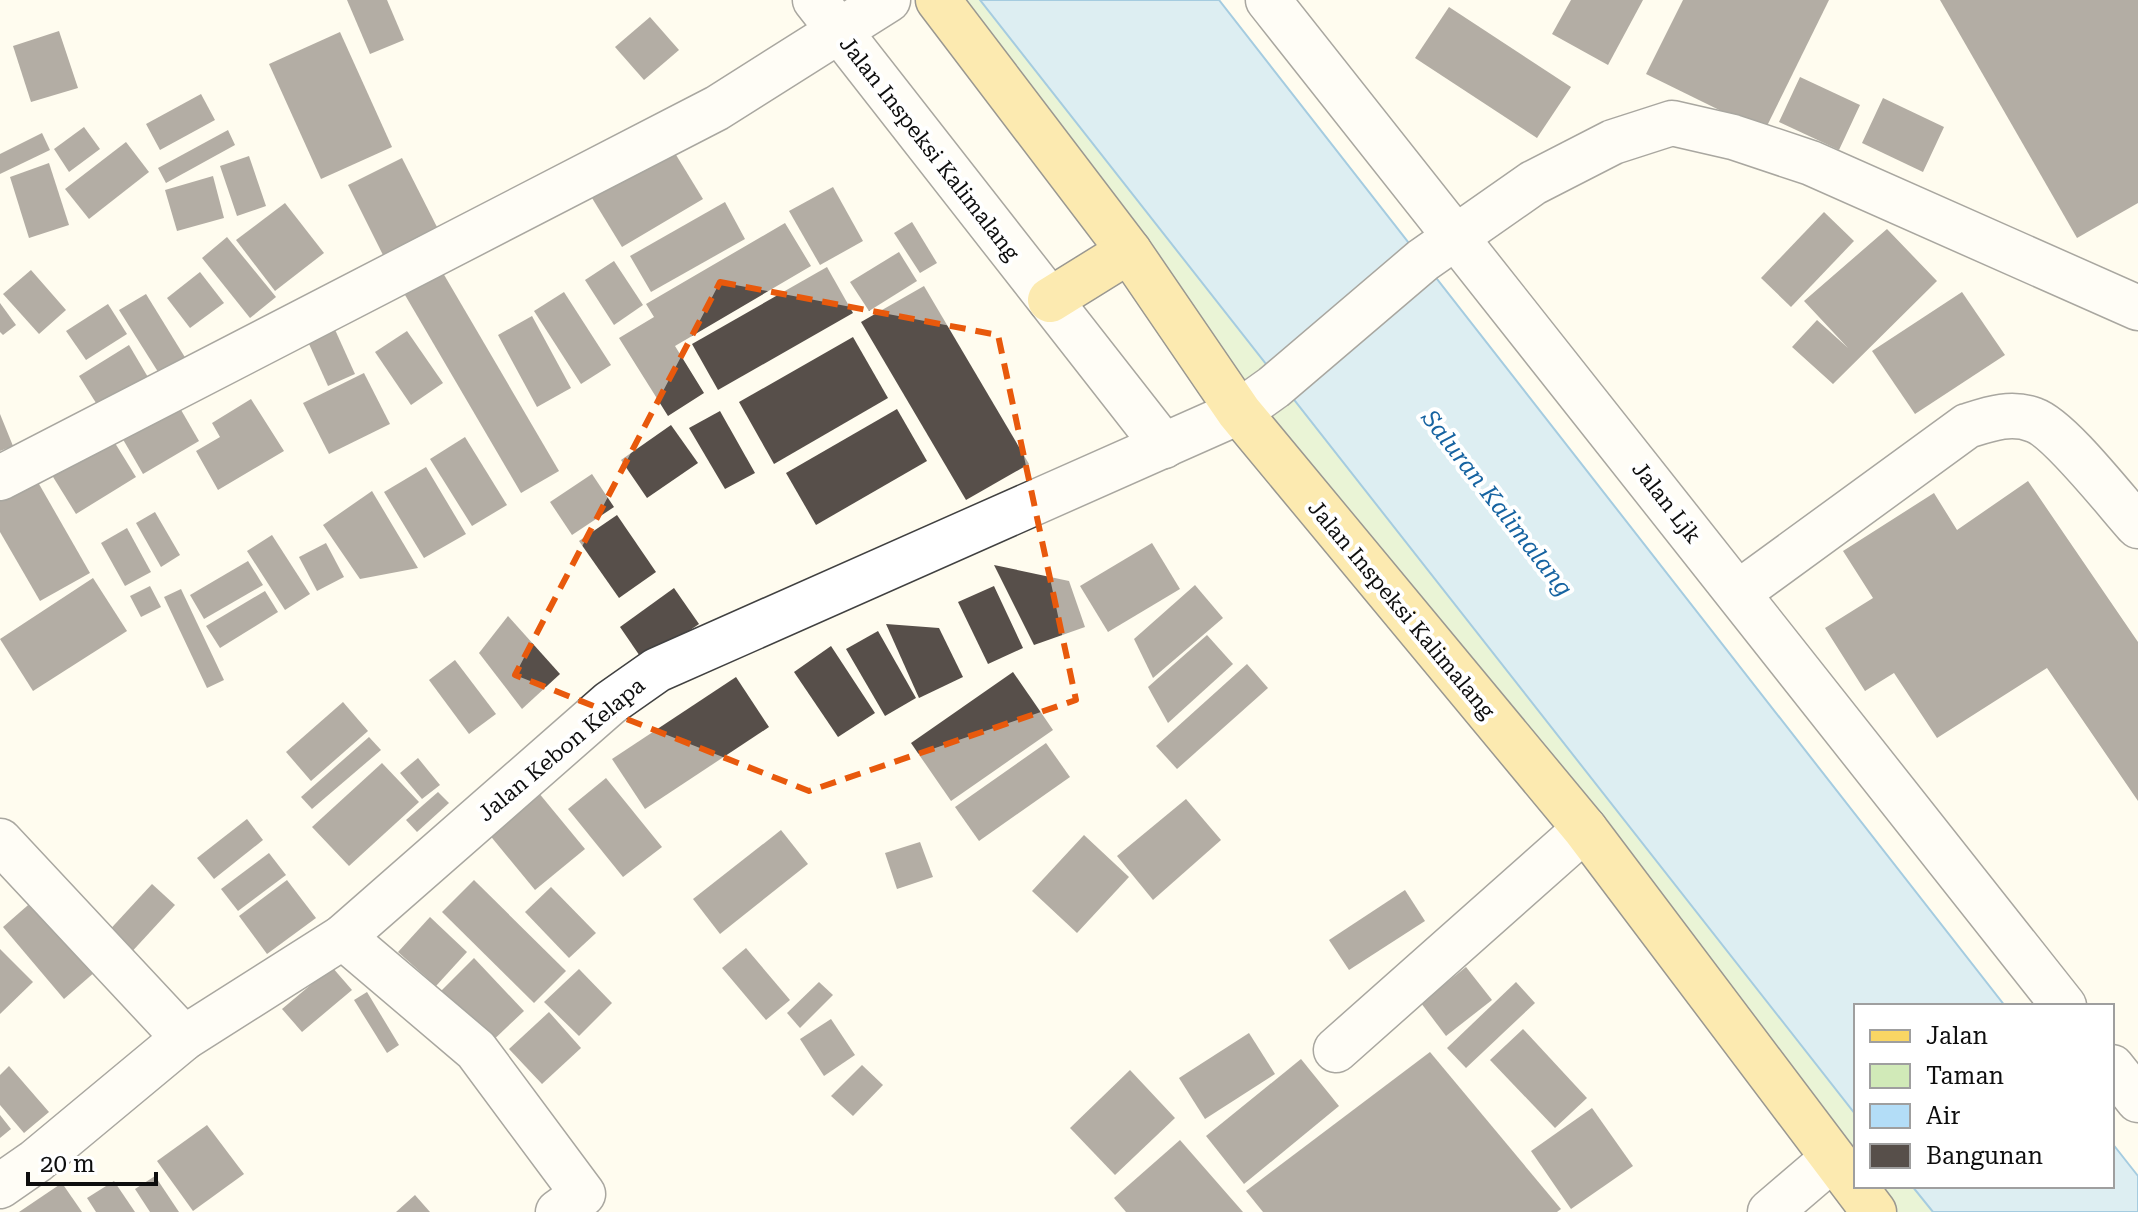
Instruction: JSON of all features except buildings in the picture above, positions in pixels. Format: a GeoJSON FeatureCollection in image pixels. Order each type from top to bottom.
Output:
{"type":"FeatureCollection","features":[{"type":"Feature","properties":{"kind":"main road","name":"Jalan Inspeksi Kalimalang"},"geometry":{"type":"LineString","coordinates":[[938,0],[1129,251],[1239,412],[1585,829],[1854,1187]]}},
{"type":"Feature","properties":{"kind":"main road"},"geometry":{"type":"LineString","coordinates":[[1050,300],[1129,251]]}},
{"type":"Feature","properties":{"kind":"main road","name":"Jalan Inspeksi Kalimalang"},"geometry":{"type":"LineString","coordinates":[[1855,1188],[1874,1212]]}},
{"type":"Feature","properties":{"kind":"street"},"geometry":{"type":"LineString","coordinates":[[0,478],[717,108],[827,16],[888,0]]}},
{"type":"Feature","properties":{"kind":"street","name":"Jalan Ljk"},"geometry":{"type":"LineString","coordinates":[[1268,0],[1440,248],[1738,593],[2062,1004]]}},
{"type":"Feature","properties":{"kind":"street","name":"Jalan Inspeksi Kalimalang"},"geometry":{"type":"LineString","coordinates":[[827,16],[1164,446]]}},
{"type":"Feature","properties":{"kind":"street","name":"Jalan Kebon Kelapa"},"geometry":{"type":"LineString","coordinates":[[0,1186],[36,1161],[184,1038],[343,937],[610,703],[657,670],[1239,412],[1274,387],[1440,248],[1533,183],[1613,142],[1672,123],[1733,137],[1811,163],[2138,308]]}},
{"type":"Feature","properties":{"kind":"street"},"geometry":{"type":"LineString","coordinates":[[1738,593],[1967,426],[2002,415],[2035,420],[2064,444],[2138,526]]}},
{"type":"Feature","properties":{"kind":"street"},"geometry":{"type":"LineString","coordinates":[[1336,1050],[1585,829]]}},
{"type":"Feature","properties":{"kind":"street"},"geometry":{"type":"LineString","coordinates":[[0,841],[184,1038]]}},
{"type":"Feature","properties":{"kind":"street"},"geometry":{"type":"LineString","coordinates":[[343,937],[476,1050],[579,1206]]}},
{"type":"Feature","properties":{"kind":"street"},"geometry":{"type":"LineString","coordinates":[[2114,1070],[2138,1100]]}},
{"type":"Feature","properties":{"kind":"street"},"geometry":{"type":"LineString","coordinates":[[1770,1212],[1832,1159]]}},
{"type":"Feature","properties":{"kind":"highlighted area"},"geometry":{"type":"Polygon","coordinates":[[[720,282],[998,335],[1076,700],[809,791],[515,675],[720,282]]]}},
{"type":"Feature","properties":{"kind":"green space"},"geometry":{"type":"Polygon","coordinates":[[[938,0],[980,0],[1854,1112],[1854,1186],[938,0]]]}},
{"type":"Feature","properties":{"kind":"green space"},"geometry":{"type":"Polygon","coordinates":[[[1855,1188],[1914,1188],[1933,1212],[1874,1212],[1855,1188]]]}},
{"type":"Feature","properties":{"kind":"water","name":"Saluran Kalimalang"},"geometry":{"type":"Polygon","coordinates":[[[980,0],[1219,0],[2003,1004],[1854,1004],[1854,1112],[980,0]]]}},
{"type":"Feature","properties":{"kind":"water"},"geometry":{"type":"Polygon","coordinates":[[[2114,1146],[2138,1176],[2138,1212],[1933,1212],[1914,1188],[2114,1188],[2114,1146]]]}}]}
